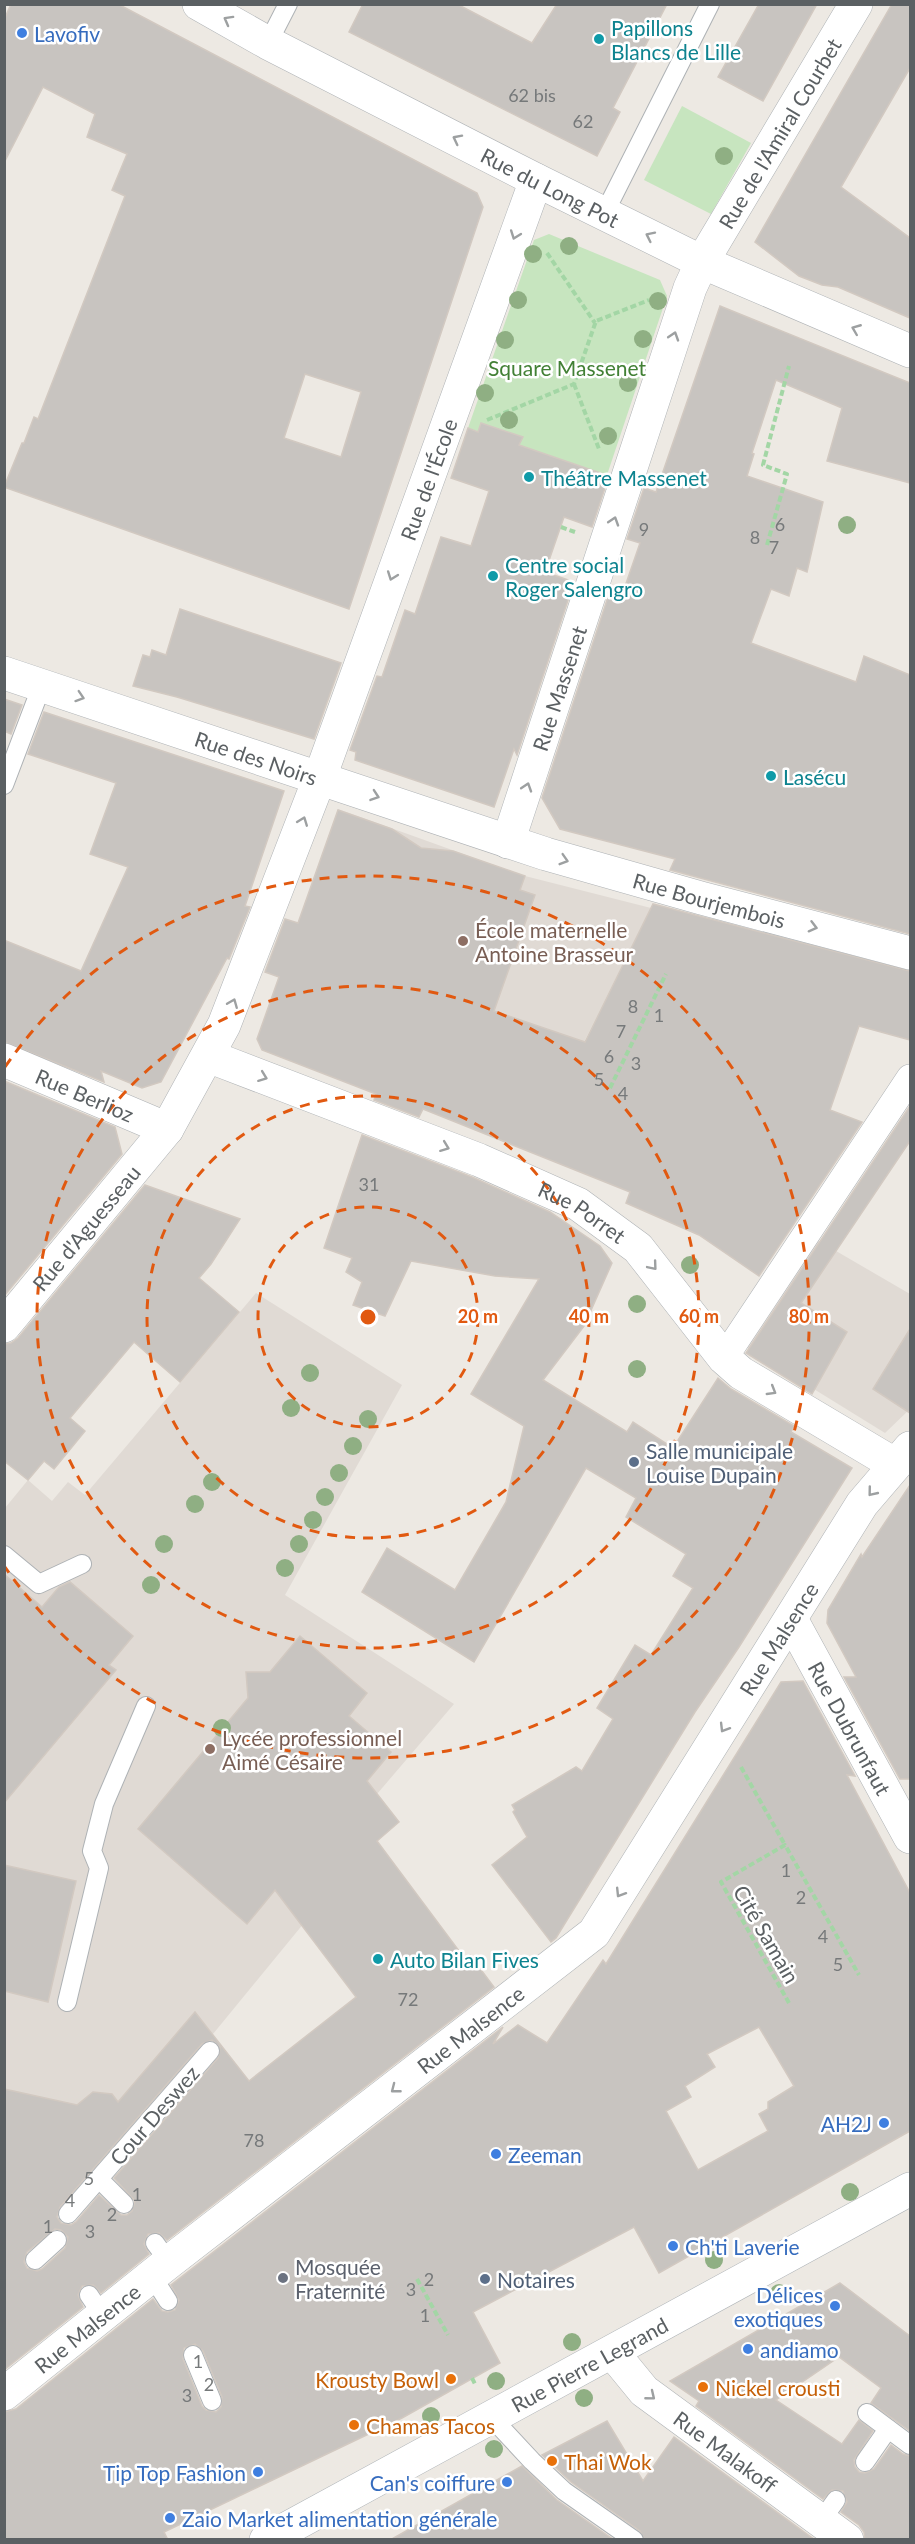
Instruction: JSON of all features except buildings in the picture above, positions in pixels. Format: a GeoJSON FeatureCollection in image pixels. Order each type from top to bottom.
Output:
{"type":"FeatureCollection","features":[{"type":"Feature","properties":{"kind":"street","name":"Rue du Long Pot"},"geometry":{"type":"LineString","coordinates":[[199,4],[268,43],[604,214],[696,275],[910,351]]}},
{"type":"Feature","properties":{"kind":"street","name":"Rue de l'Amiral Courbet"},"geometry":{"type":"LineString","coordinates":[[696,275],[856,4]]}},
{"type":"Feature","properties":{"kind":"street","name":"Rue de l'École"},"geometry":{"type":"LineString","coordinates":[[320,777],[536,180]]}},
{"type":"Feature","properties":{"kind":"street","name":"Rue Massenet"},"geometry":{"type":"LineString","coordinates":[[508,842],[696,275]]}},
{"type":"Feature","properties":{"kind":"street","name":"Rue des Noirs"},"geometry":{"type":"LineString","coordinates":[[4,673],[320,777],[508,842]]}},
{"type":"Feature","properties":{"kind":"street"},"geometry":{"type":"LineString","coordinates":[[167,1130],[208,1056],[237,992],[320,777]]}},
{"type":"Feature","properties":{"kind":"street","name":"Rue Bourjembois"},"geometry":{"type":"LineString","coordinates":[[508,842],[607,873],[910,953]]}},
{"type":"Feature","properties":{"kind":"street","name":"Rue Porret"},"geometry":{"type":"LineString","coordinates":[[208,1056],[479,1160],[578,1204],[638,1248],[724,1358],[741,1372],[902,1456]]}},
{"type":"Feature","properties":{"kind":"street","name":"Rue Berlioz"},"geometry":{"type":"LineString","coordinates":[[4,1060],[167,1130]]}},
{"type":"Feature","properties":{"kind":"street"},"geometry":{"type":"LineString","coordinates":[[724,1358],[910,1078]]}},
{"type":"Feature","properties":{"kind":"street","name":"Rue d'Aguesseau"},"geometry":{"type":"LineString","coordinates":[[4,1326],[167,1130]]}},
{"type":"Feature","properties":{"kind":"street","name":"Rue Malsence"},"geometry":{"type":"LineString","coordinates":[[4,2394],[96,2306],[161,2271],[594,1934],[862,1504],[902,1456]]}},
{"type":"Feature","properties":{"kind":"street","name":"Rue Dubrunfaut"},"geometry":{"type":"LineString","coordinates":[[790,1619],[910,1833]]}},
{"type":"Feature","properties":{"kind":"street","name":"Rue Pierre Legrand"},"geometry":{"type":"LineString","coordinates":[[267,2539],[910,2189]]}},
{"type":"Feature","properties":{"kind":"street","name":"Rue Malakoff"},"geometry":{"type":"LineString","coordinates":[[612,2352],[644,2391],[835,2520]]}},
{"type":"Feature","properties":{"kind":"lane"},"geometry":{"type":"LineString","coordinates":[[268,43],[288,4]]}},
{"type":"Feature","properties":{"kind":"lane"},"geometry":{"type":"LineString","coordinates":[[604,214],[710,4]]}},
{"type":"Feature","properties":{"kind":"lane"},"geometry":{"type":"LineString","coordinates":[[4,785],[42,685]]}},
{"type":"Feature","properties":{"kind":"lane"},"geometry":{"type":"LineString","coordinates":[[4,1555],[39,1584],[82,1564]]}},
{"type":"Feature","properties":{"kind":"lane"},"geometry":{"type":"LineString","coordinates":[[67,2002],[99,1868],[93,1851],[104,1804],[146,1706]]}},
{"type":"Feature","properties":{"kind":"lane","name":"Cour Deswez"},"geometry":{"type":"LineString","coordinates":[[68,2214],[210,2051]]}},
{"type":"Feature","properties":{"kind":"lane","name":"Cour Deswez"},"geometry":{"type":"LineString","coordinates":[[99,2179],[124,2204]]}},
{"type":"Feature","properties":{"kind":"lane"},"geometry":{"type":"LineString","coordinates":[[35,2260],[55,2248]]}},
{"type":"Feature","properties":{"kind":"lane"},"geometry":{"type":"LineString","coordinates":[[193,2355],[212,2401]]}},
{"type":"Feature","properties":{"kind":"lane"},"geometry":{"type":"LineString","coordinates":[[867,2413],[910,2445]]}},
{"type":"Feature","properties":{"kind":"lane"},"geometry":{"type":"LineString","coordinates":[[491,2416],[532,2461],[564,2491],[634,2540]]}},
{"type":"Feature","properties":{"kind":"lane"},"geometry":{"type":"LineString","coordinates":[[865,2462],[888,2429]]}},
{"type":"Feature","properties":{"kind":"path"},"geometry":{"type":"LineString","coordinates":[[521,220],[596,321]]}},
{"type":"Feature","properties":{"kind":"path"},"geometry":{"type":"LineString","coordinates":[[631,468],[603,459],[574,384],[596,321],[666,293],[696,275]]}},
{"type":"Feature","properties":{"kind":"path"},"geometry":{"type":"LineString","coordinates":[[766,545],[787,474],[763,465],[789,366]]}},
{"type":"Feature","properties":{"kind":"path"},"geometry":{"type":"LineString","coordinates":[[449,417],[480,410],[487,420],[574,384]]}},
{"type":"Feature","properties":{"kind":"path"},"geometry":{"type":"LineString","coordinates":[[610,1088],[666,974]]}},
{"type":"Feature","properties":{"kind":"path"},"geometry":{"type":"LineString","coordinates":[[717,1740],[735,1756],[859,1975]]}},
{"type":"Feature","properties":{"kind":"path","name":"Cité Samain"},"geometry":{"type":"LineString","coordinates":[[785,1845],[721,1882],[789,2003]]}},
{"type":"Feature","properties":{"kind":"path"},"geometry":{"type":"LineString","coordinates":[[417,2279],[448,2335]]}},
{"type":"Feature","properties":{"kind":"shaded area","name":"École maternelle Antoine Brasseur"},"geometry":{"type":"Polygon","coordinates":[[[338,809],[525,876],[651,908],[584,1042],[280,975],[338,809]]]}},
{"type":"Feature","properties":{"kind":"shaded area"},"geometry":{"type":"Polygon","coordinates":[[[812,1237],[910,1294],[910,1409],[885,1433],[741,1344],[812,1237]]]}},
{"type":"Feature","properties":{"kind":"shaded area","name":"Lycée professionnel Aimé Césaire"},"geometry":{"type":"Polygon","coordinates":[[[256,1293],[402,1385],[285,1595],[454,1704],[377,1794],[399,1822],[354,1862],[213,2034],[195,2012],[5,2236],[5,1508],[28,1480],[52,1501],[68,1482],[85,1495],[256,1293]]]}},
{"type":"Feature","properties":{"kind":"green space"},"geometry":{"type":"Polygon","coordinates":[[[682,106],[751,143],[711,214],[644,180],[682,106]]]}},
{"type":"Feature","properties":{"kind":"green space","name":"Square Massenet"},"geometry":{"type":"Polygon","coordinates":[[[549,234],[660,280],[667,296],[607,475],[468,428],[534,240],[549,234]]]}},
{"type":"Feature","properties":{"kind":"place","name":"Lavofiv"},"geometry":{"type":"Point","coordinates":[22,33]}},
{"type":"Feature","properties":{"kind":"place","name":"Papillons Blancs de Lille"},"geometry":{"type":"Point","coordinates":[599,39]}},
{"type":"Feature","properties":{"kind":"place","name":"Théâtre Massenet"},"geometry":{"type":"Point","coordinates":[529,477]}},
{"type":"Feature","properties":{"kind":"place","name":"Centre social Roger Salengro"},"geometry":{"type":"Point","coordinates":[493,576]}},
{"type":"Feature","properties":{"kind":"place","name":"Lasécu"},"geometry":{"type":"Point","coordinates":[771,776]}},
{"type":"Feature","properties":{"kind":"place","name":"École maternelle Antoine Brasseur"},"geometry":{"type":"Point","coordinates":[463,941]}},
{"type":"Feature","properties":{"kind":"place","name":"Salle municipale Louise Dupain"},"geometry":{"type":"Point","coordinates":[634,1462]}},
{"type":"Feature","properties":{"kind":"place","name":"Lycée professionnel Aimé Césaire"},"geometry":{"type":"Point","coordinates":[210,1749]}},
{"type":"Feature","properties":{"kind":"place","name":"Auto Bilan Fives"},"geometry":{"type":"Point","coordinates":[378,1959]}},
{"type":"Feature","properties":{"kind":"place","name":"AH2J"},"geometry":{"type":"Point","coordinates":[884,2123]}},
{"type":"Feature","properties":{"kind":"place","name":"Zeeman"},"geometry":{"type":"Point","coordinates":[496,2154]}},
{"type":"Feature","properties":{"kind":"place","name":"Ch'ti Laverie"},"geometry":{"type":"Point","coordinates":[673,2246]}},
{"type":"Feature","properties":{"kind":"place","name":"Mosquée Fraternité"},"geometry":{"type":"Point","coordinates":[283,2278]}},
{"type":"Feature","properties":{"kind":"place","name":"Notaires"},"geometry":{"type":"Point","coordinates":[485,2279]}},
{"type":"Feature","properties":{"kind":"place","name":"Délices exotiques"},"geometry":{"type":"Point","coordinates":[835,2306]}},
{"type":"Feature","properties":{"kind":"place","name":"andiamo"},"geometry":{"type":"Point","coordinates":[748,2349]}},
{"type":"Feature","properties":{"kind":"place","name":"Krousty Bowl"},"geometry":{"type":"Point","coordinates":[451,2379]}},
{"type":"Feature","properties":{"kind":"place","name":"Nickel crousti"},"geometry":{"type":"Point","coordinates":[703,2387]}},
{"type":"Feature","properties":{"kind":"place","name":"Chamas Tacos"},"geometry":{"type":"Point","coordinates":[354,2425]}},
{"type":"Feature","properties":{"kind":"place","name":"Thai Wok"},"geometry":{"type":"Point","coordinates":[552,2461]}},
{"type":"Feature","properties":{"kind":"place","name":"Tip Top Fashion"},"geometry":{"type":"Point","coordinates":[258,2472]}},
{"type":"Feature","properties":{"kind":"place","name":"Can's coiffure"},"geometry":{"type":"Point","coordinates":[507,2482]}},
{"type":"Feature","properties":{"kind":"place","name":"Zaio Market alimentation générale"},"geometry":{"type":"Point","coordinates":[170,2518]}}]}
